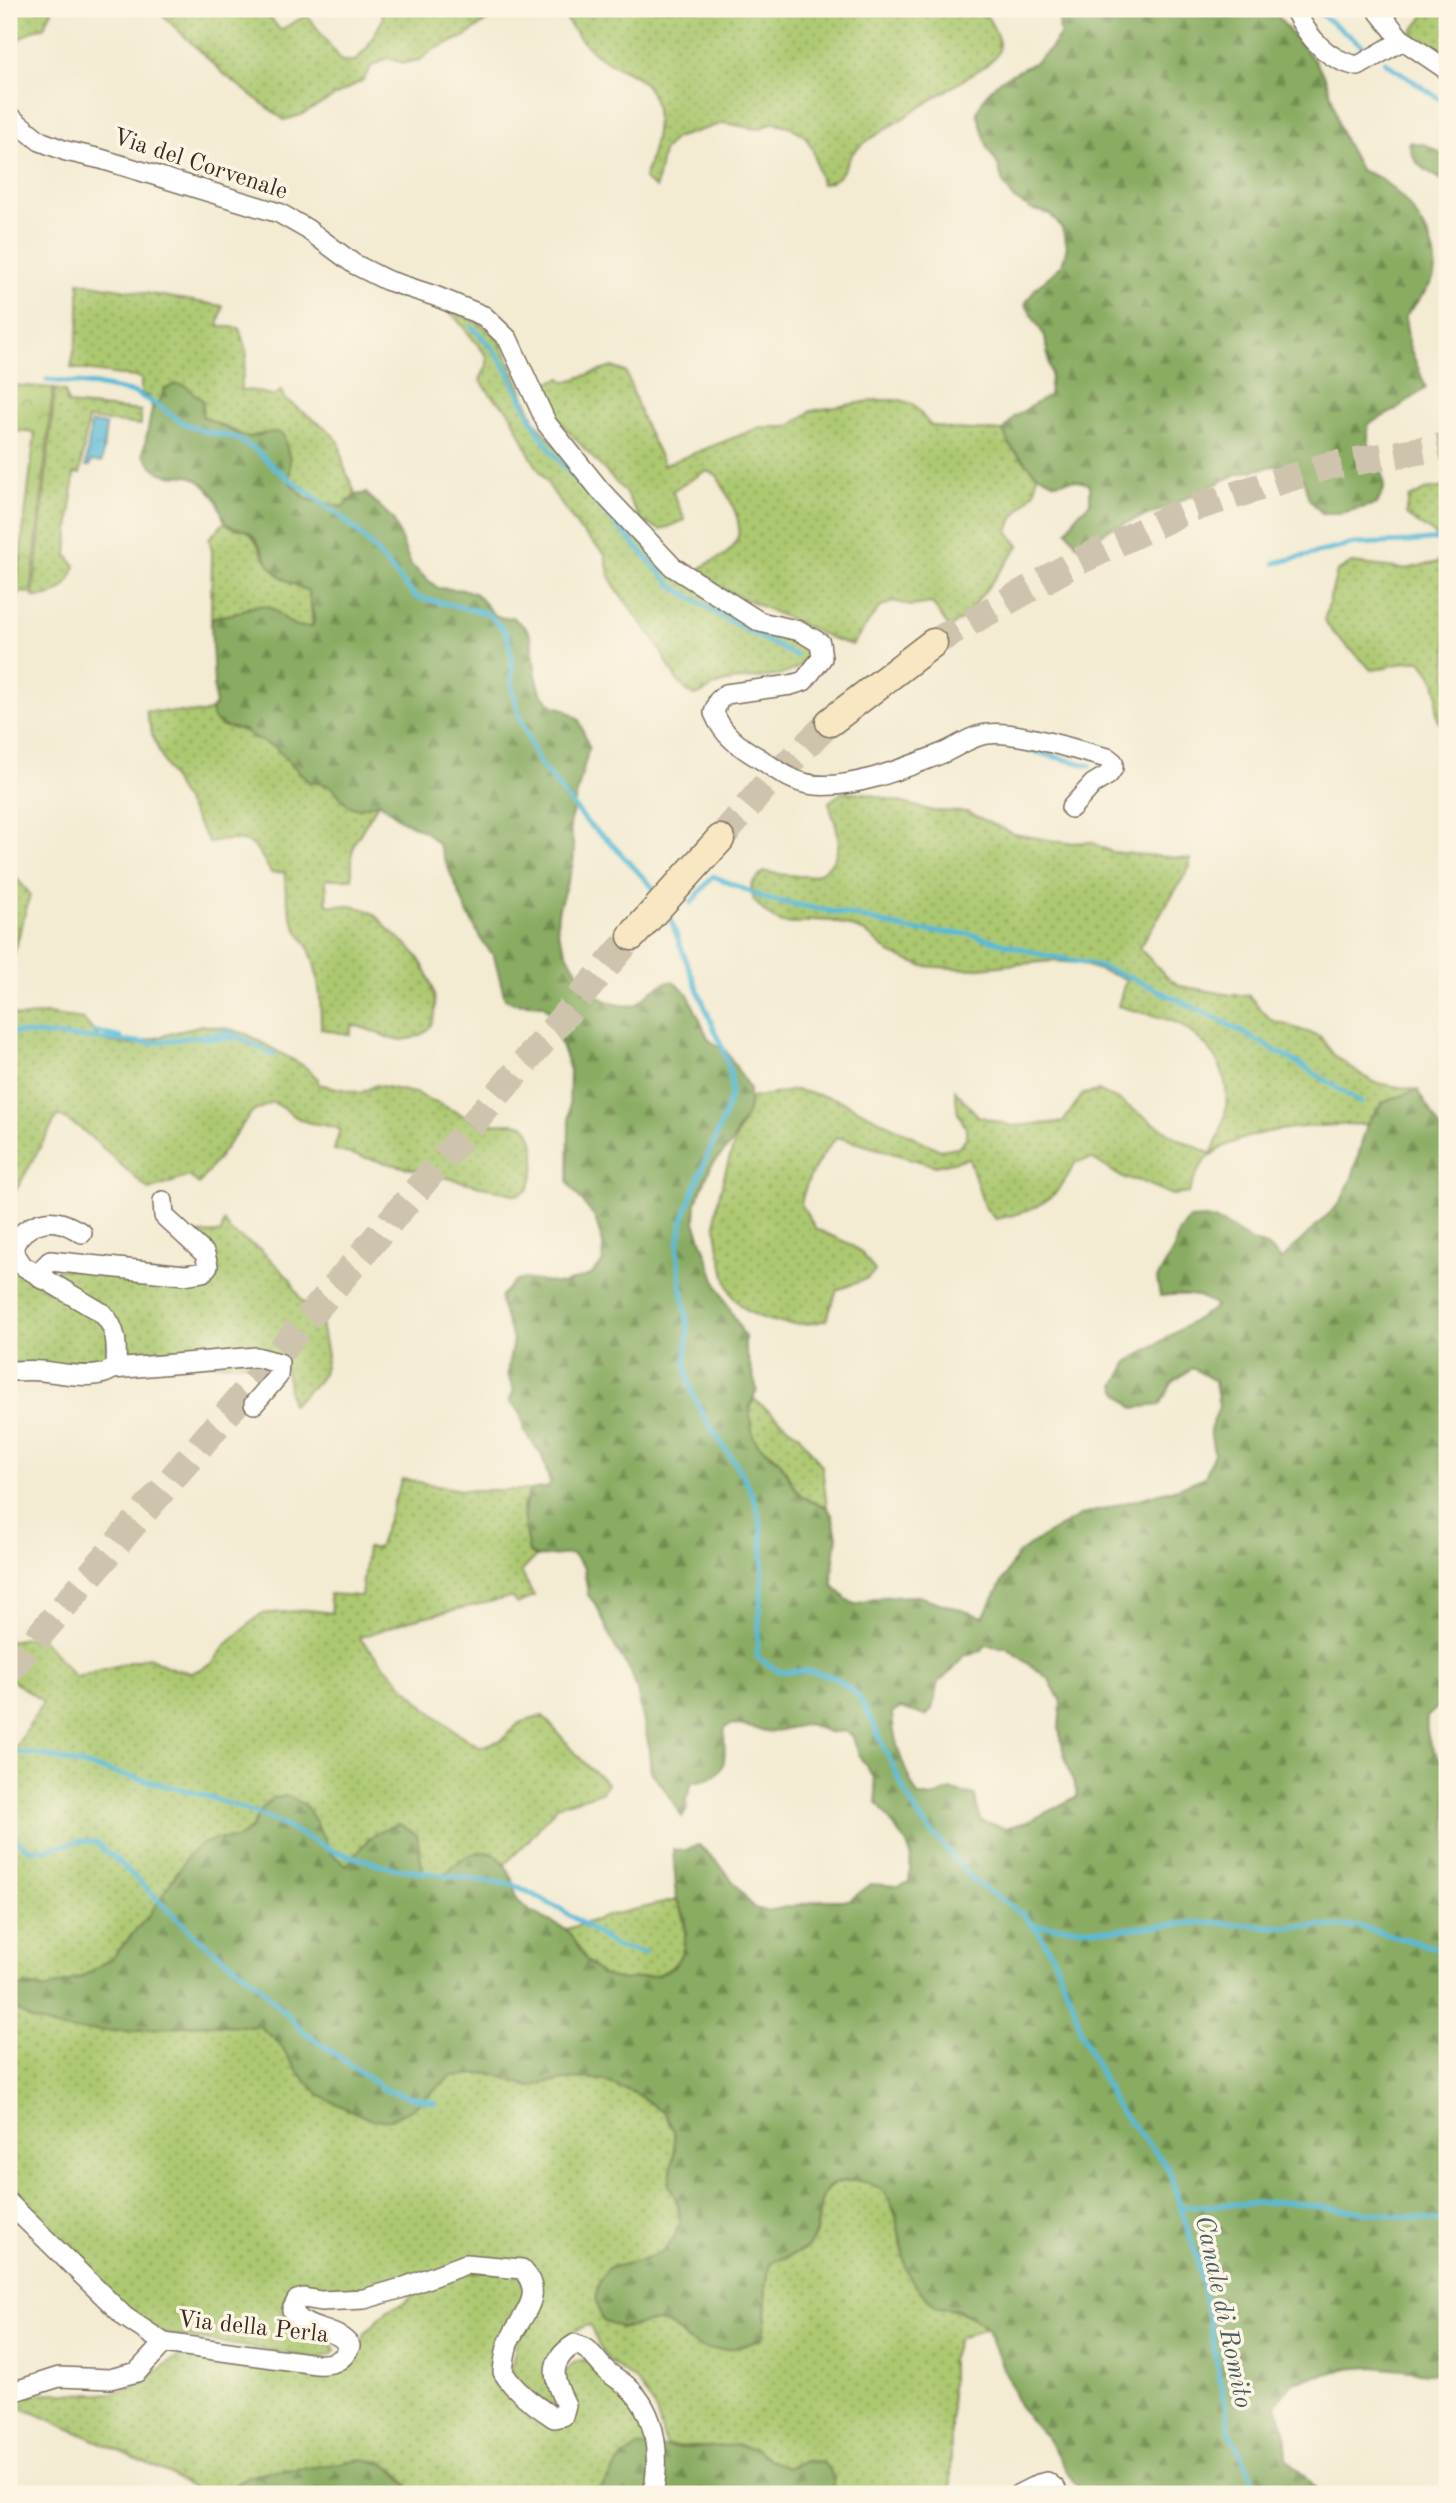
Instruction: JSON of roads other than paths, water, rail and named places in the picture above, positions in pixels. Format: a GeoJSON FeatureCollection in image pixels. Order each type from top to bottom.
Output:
{"type":"FeatureCollection","features":[{"type":"Feature","properties":{"kind":"main road"},"geometry":{"type":"LineString","coordinates":[[830,722],[933,643]]}},
{"type":"Feature","properties":{"kind":"main road"},"geometry":{"type":"LineString","coordinates":[[632,936],[720,839]]}},
{"type":"Feature","properties":{"kind":"street"},"geometry":{"type":"LineString","coordinates":[[1294,9],[1323,52],[1344,63],[1358,66],[1366,63],[1398,41]]}},
{"type":"Feature","properties":{"kind":"street"},"geometry":{"type":"LineString","coordinates":[[1379,9],[1398,41],[1447,70]]}},
{"type":"Feature","properties":{"kind":"street","name":"Via del Corvenale"},"geometry":{"type":"LineString","coordinates":[[9,116],[40,141],[66,151],[102,159],[279,213],[307,229],[355,264],[386,280],[463,306],[495,324],[508,339],[547,424],[600,490],[673,567],[760,622],[800,631],[820,643],[822,658],[804,681],[726,694],[718,701],[713,713],[719,726],[732,741],[793,780],[807,785],[835,786],[884,773],[989,733],[1008,734],[1108,758],[1113,762],[1113,768],[1108,775],[1093,784],[1071,808]]}},
{"type":"Feature","properties":{"kind":"street"},"geometry":{"type":"LineString","coordinates":[[42,1279],[45,1266],[50,1261],[185,1275],[203,1272],[208,1265],[205,1254],[164,1216],[163,1201]]}},
{"type":"Feature","properties":{"kind":"street"},"geometry":{"type":"LineString","coordinates":[[9,1371],[75,1375],[107,1373],[116,1365],[117,1350],[111,1322],[102,1313],[42,1279],[15,1257],[14,1245],[25,1230],[51,1221],[62,1223],[82,1233]]}},
{"type":"Feature","properties":{"kind":"street"},"geometry":{"type":"LineString","coordinates":[[113,1369],[256,1357],[279,1363],[278,1376],[254,1404]]}},
{"type":"Feature","properties":{"kind":"street","name":"Via della Perla"},"geometry":{"type":"LineString","coordinates":[[9,2203],[125,2317],[163,2343],[329,2365],[344,2357],[350,2346],[342,2337],[305,2324],[296,2317],[292,2311],[297,2300],[364,2299],[466,2264],[522,2269],[533,2286],[532,2297],[521,2324],[509,2342],[503,2372],[510,2383],[529,2400],[555,2418],[563,2416],[566,2404],[554,2381],[557,2363],[563,2351],[575,2344],[588,2348],[601,2365],[629,2388],[645,2409],[657,2453],[653,2494]]}},
{"type":"Feature","properties":{"kind":"street"},"geometry":{"type":"LineString","coordinates":[[9,2393],[60,2377],[110,2379],[137,2372],[163,2343]]}},
{"type":"Feature","properties":{"kind":"street"},"geometry":{"type":"LineString","coordinates":[[1018,2494],[1047,2482],[1056,2488],[1058,2494]]}},
{"type":"Feature","properties":{"kind":"water"},"geometry":{"type":"Polygon","coordinates":[[[91,423],[106,425],[102,462],[91,461],[90,466],[86,466],[91,423]]]}},
{"type":"Feature","properties":{"kind":"waterway"},"geometry":{"type":"LineString","coordinates":[[1317,9],[1362,45]]}},
{"type":"Feature","properties":{"kind":"waterway"},"geometry":{"type":"LineString","coordinates":[[1385,62],[1447,104]]}},
{"type":"Feature","properties":{"kind":"waterway"},"geometry":{"type":"LineString","coordinates":[[472,327],[503,362],[538,431],[553,453],[674,587],[726,619],[796,656]]}},
{"type":"Feature","properties":{"kind":"waterway","name":"Canale di Romito"},"geometry":{"type":"LineString","coordinates":[[47,380],[96,385],[135,393],[181,422],[206,432],[233,437],[256,450],[276,469],[342,517],[416,597],[487,613],[506,632],[518,713],[539,763],[590,826],[608,840],[658,893]]}},
{"type":"Feature","properties":{"kind":"waterway"},"geometry":{"type":"LineString","coordinates":[[1275,563],[1354,544],[1447,538]]}},
{"type":"Feature","properties":{"kind":"waterway"},"geometry":{"type":"LineString","coordinates":[[996,742],[1091,766]]}},
{"type":"Feature","properties":{"kind":"waterway"},"geometry":{"type":"LineString","coordinates":[[691,903],[713,876],[767,899],[856,916],[909,930],[970,934],[1044,955],[1091,964],[1130,977],[1220,1020],[1303,1066],[1361,1103]]}},
{"type":"Feature","properties":{"kind":"waterway","name":"Canale di Romito"},"geometry":{"type":"LineString","coordinates":[[668,910],[730,1073],[731,1090],[728,1103],[688,1206],[680,1233],[678,1257],[687,1320],[686,1359],[689,1382],[705,1418],[748,1486],[760,1521],[763,1559],[757,1657],[780,1672],[807,1671],[834,1677],[856,1693],[921,1820],[975,1882],[1023,1914],[1041,1935],[1054,1959],[1074,2006],[1081,2032],[1115,2105],[1168,2167],[1198,2262],[1230,2433],[1261,2494]]}},
{"type":"Feature","properties":{"kind":"waterway"},"geometry":{"type":"LineString","coordinates":[[94,1031],[121,1038]]}},
{"type":"Feature","properties":{"kind":"waterway"},"geometry":{"type":"LineString","coordinates":[[9,1032],[151,1043],[229,1032],[274,1055]]}},
{"type":"Feature","properties":{"kind":"waterway"},"geometry":{"type":"LineString","coordinates":[[204,1039],[235,1038]]}},
{"type":"Feature","properties":{"kind":"waterway"},"geometry":{"type":"LineString","coordinates":[[9,1751],[47,1756],[196,1793],[265,1816],[333,1851],[393,1868],[515,1885],[562,1910],[617,1947],[645,1953]]}},
{"type":"Feature","properties":{"kind":"waterway"},"geometry":{"type":"LineString","coordinates":[[9,1835],[27,1848],[44,1850],[81,1841],[95,1842],[195,1936],[256,1982],[302,2030],[385,2090],[435,2103]]}},
{"type":"Feature","properties":{"kind":"waterway"},"geometry":{"type":"LineString","coordinates":[[1032,1925],[1111,1930],[1206,1922],[1275,1927],[1357,1926],[1433,1947],[1447,1946]]}},
{"type":"Feature","properties":{"kind":"waterway"},"geometry":{"type":"LineString","coordinates":[[1180,2207],[1282,2202],[1447,2222]]}},
{"type":"Feature","properties":{"kind":"tunnel"},"geometry":{"type":"LineString","coordinates":[[933,643],[1075,563],[1187,510],[1327,466],[1447,446]]}},
{"type":"Feature","properties":{"kind":"tunnel"},"geometry":{"type":"LineString","coordinates":[[720,839],[764,787],[830,722]]}},
{"type":"Feature","properties":{"kind":"tunnel"},"geometry":{"type":"LineString","coordinates":[[9,1671],[632,936]]}}]}
